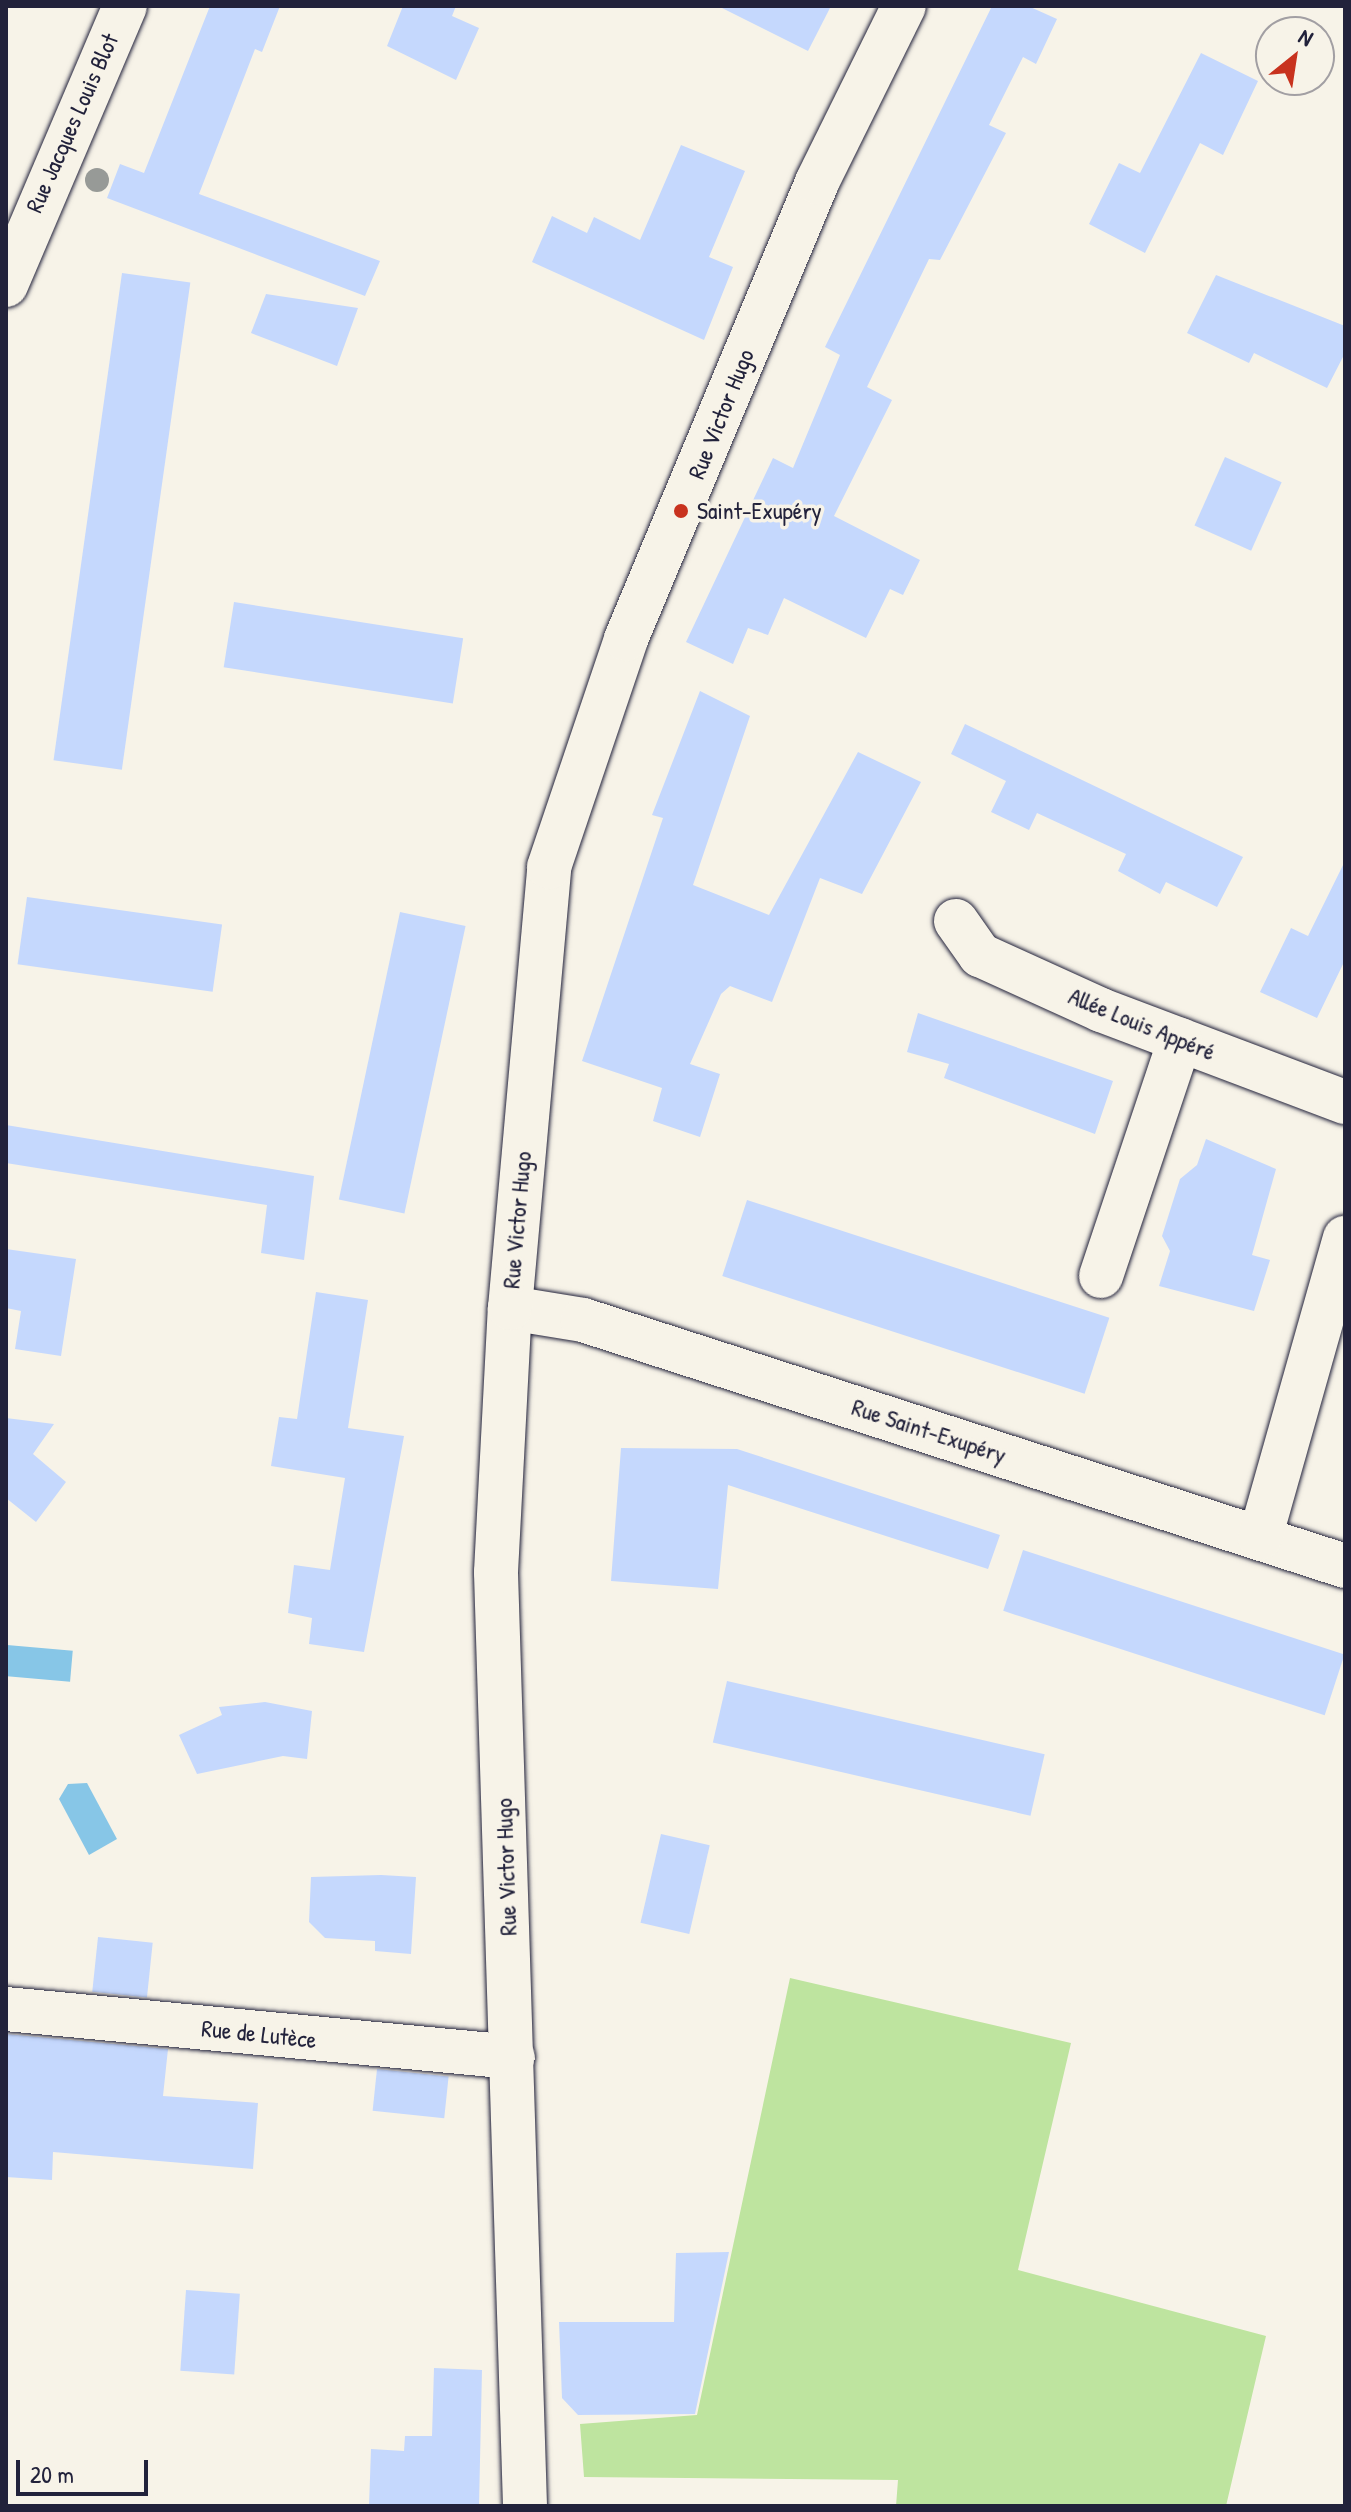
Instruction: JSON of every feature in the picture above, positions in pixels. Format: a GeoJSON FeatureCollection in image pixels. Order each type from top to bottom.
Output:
{"type":"FeatureCollection","features":[{"type":"Feature","properties":{"kind":"street","name":"Rue Jacques Louis Blot"},"geometry":{"type":"LineString","coordinates":[[6,285],[125,6]]}},
{"type":"Feature","properties":{"kind":"street","name":"Rue Victor Hugo"},"geometry":{"type":"LineString","coordinates":[[525,2506],[496,1572],[510,1308],[549,867],[562,816],[626,639],[817,182],[904,6]]}},
{"type":"Feature","properties":{"kind":"street","name":"Allée Louis Appéré"},"geometry":{"type":"LineString","coordinates":[[956,921],[980,955],[1180,1040],[1345,1102]]}},
{"type":"Feature","properties":{"kind":"street"},"geometry":{"type":"LineString","coordinates":[[1101,1276],[1180,1040]]}},
{"type":"Feature","properties":{"kind":"street"},"geometry":{"type":"LineString","coordinates":[[1260,1538],[1345,1238]]}},
{"type":"Feature","properties":{"kind":"street","name":"Rue Saint-Exupéry"},"geometry":{"type":"LineString","coordinates":[[510,1308],[583,1320],[1345,1566]]}},
{"type":"Feature","properties":{"kind":"street","name":"Rue de Lutèce"},"geometry":{"type":"LineString","coordinates":[[6,2009],[513,2057]]}},
{"type":"Feature","properties":{"kind":"green space"},"geometry":{"type":"Polygon","coordinates":[[[790,1978],[1071,2043],[1018,2270],[1266,2336],[1226,2506],[896,2506],[898,2480],[584,2477],[580,2424],[697,2415],[790,1978]]]}},
{"type":"Feature","properties":{"kind":"water"},"geometry":{"type":"Polygon","coordinates":[[[7,1645],[73,1651],[70,1682],[6,1676],[7,1645]]]}},
{"type":"Feature","properties":{"kind":"water"},"geometry":{"type":"Polygon","coordinates":[[[87,1783],[117,1839],[89,1855],[59,1799],[68,1784],[87,1783]]]}},
{"type":"Feature","properties":{"kind":"building"},"geometry":{"type":"Polygon","coordinates":[[[210,6],[280,6],[262,52],[255,49],[199,194],[380,261],[365,296],[107,198],[120,164],[144,173],[210,6]]]}},
{"type":"Feature","properties":{"kind":"building"},"geometry":{"type":"Polygon","coordinates":[[[403,6],[456,6],[452,16],[479,28],[456,80],[387,46],[403,6]]]}},
{"type":"Feature","properties":{"kind":"building"},"geometry":{"type":"Polygon","coordinates":[[[718,6],[831,6],[808,51],[718,6]]]}},
{"type":"Feature","properties":{"kind":"building"},"geometry":{"type":"Polygon","coordinates":[[[992,6],[1028,6],[1057,19],[1036,64],[1023,57],[989,125],[1006,133],[940,260],[929,259],[867,387],[892,400],[834,516],[920,560],[903,595],[890,589],[866,638],[784,598],[768,635],[748,628],[733,664],[686,642],[773,458],[793,468],[840,355],[825,347],[992,6]]]}},
{"type":"Feature","properties":{"kind":"building"},"geometry":{"type":"Polygon","coordinates":[[[1201,53],[1255,80],[1255,87],[1223,155],[1200,143],[1145,253],[1089,224],[1119,163],[1140,173],[1201,53]]]}},
{"type":"Feature","properties":{"kind":"building"},"geometry":{"type":"Polygon","coordinates":[[[681,145],[745,171],[709,257],[733,267],[704,340],[532,262],[552,216],[587,233],[594,217],[640,240],[681,145]]]}},
{"type":"Feature","properties":{"kind":"building"},"geometry":{"type":"Polygon","coordinates":[[[122,273],[190,283],[122,770],[54,760],[122,273]]]}},
{"type":"Feature","properties":{"kind":"building"},"geometry":{"type":"Polygon","coordinates":[[[1216,275],[1345,326],[1345,353],[1327,388],[1254,353],[1249,363],[1187,333],[1216,275]]]}},
{"type":"Feature","properties":{"kind":"building"},"geometry":{"type":"Polygon","coordinates":[[[266,294],[358,308],[337,366],[251,333],[266,294]]]}},
{"type":"Feature","properties":{"kind":"building"},"geometry":{"type":"Polygon","coordinates":[[[1225,457],[1282,482],[1251,551],[1194,526],[1225,457]]]}},
{"type":"Feature","properties":{"kind":"building"},"geometry":{"type":"Polygon","coordinates":[[[234,602],[463,638],[453,703],[224,667],[234,602]]]}},
{"type":"Feature","properties":{"kind":"building"},"geometry":{"type":"Polygon","coordinates":[[[700,691],[750,716],[693,885],[769,915],[858,752],[921,782],[862,894],[820,878],[772,1002],[730,986],[721,994],[690,1064],[720,1074],[700,1137],[653,1121],[662,1088],[582,1061],[663,818],[652,815],[700,691]]]}},
{"type":"Feature","properties":{"kind":"building"},"geometry":{"type":"Polygon","coordinates":[[[965,724],[1243,857],[1217,907],[1166,882],[1160,894],[1118,871],[1126,854],[1037,813],[1029,830],[991,812],[1006,781],[951,754],[965,724]]]}},
{"type":"Feature","properties":{"kind":"building"},"geometry":{"type":"Polygon","coordinates":[[[1345,861],[1345,960],[1317,1018],[1260,992],[1291,928],[1308,936],[1345,861]]]}},
{"type":"Feature","properties":{"kind":"building"},"geometry":{"type":"Polygon","coordinates":[[[27,897],[222,924],[213,992],[18,964],[27,897]]]}},
{"type":"Feature","properties":{"kind":"building"},"geometry":{"type":"Polygon","coordinates":[[[400,912],[466,926],[404,1214],[339,1200],[400,912]]]}},
{"type":"Feature","properties":{"kind":"building"},"geometry":{"type":"Polygon","coordinates":[[[918,1013],[1113,1081],[1095,1134],[944,1078],[949,1064],[907,1052],[918,1013]]]}},
{"type":"Feature","properties":{"kind":"building"},"geometry":{"type":"Polygon","coordinates":[[[6,1125],[314,1176],[304,1260],[261,1253],[267,1205],[6,1163],[6,1125]]]}},
{"type":"Feature","properties":{"kind":"building"},"geometry":{"type":"Polygon","coordinates":[[[1206,1139],[1276,1169],[1252,1255],[1270,1260],[1254,1311],[1159,1286],[1170,1251],[1162,1236],[1180,1179],[1197,1165],[1206,1139]]]}},
{"type":"Feature","properties":{"kind":"building"},"geometry":{"type":"Polygon","coordinates":[[[747,1200],[1109,1318],[1085,1394],[722,1276],[747,1200]]]}},
{"type":"Feature","properties":{"kind":"building"},"geometry":{"type":"Polygon","coordinates":[[[6,1249],[76,1259],[61,1356],[15,1349],[21,1311],[6,1308],[6,1249]]]}},
{"type":"Feature","properties":{"kind":"building"},"geometry":{"type":"Polygon","coordinates":[[[316,1292],[368,1300],[348,1428],[404,1436],[364,1652],[309,1644],[312,1618],[288,1613],[294,1565],[330,1570],[345,1478],[271,1466],[279,1417],[297,1419],[316,1292]]]}},
{"type":"Feature","properties":{"kind":"building"},"geometry":{"type":"Polygon","coordinates":[[[6,1418],[54,1424],[33,1454],[66,1482],[36,1522],[6,1498],[6,1418]]]}},
{"type":"Feature","properties":{"kind":"building"},"geometry":{"type":"Polygon","coordinates":[[[621,1448],[737,1449],[1000,1535],[988,1569],[728,1485],[718,1589],[611,1581],[621,1448]]]}},
{"type":"Feature","properties":{"kind":"building"},"geometry":{"type":"Polygon","coordinates":[[[1023,1550],[1344,1654],[1325,1715],[1003,1611],[1023,1550]]]}},
{"type":"Feature","properties":{"kind":"building"},"geometry":{"type":"Polygon","coordinates":[[[727,1681],[1045,1754],[1030,1816],[713,1742],[727,1681]]]}},
{"type":"Feature","properties":{"kind":"building"},"geometry":{"type":"Polygon","coordinates":[[[265,1702],[312,1711],[307,1759],[283,1756],[197,1774],[179,1735],[222,1715],[219,1707],[265,1702]]]}},
{"type":"Feature","properties":{"kind":"building"},"geometry":{"type":"Polygon","coordinates":[[[661,1834],[710,1845],[689,1934],[641,1923],[661,1834]]]}},
{"type":"Feature","properties":{"kind":"building"},"geometry":{"type":"Polygon","coordinates":[[[311,1877],[416,1877],[411,1954],[375,1951],[375,1941],[325,1938],[309,1922],[311,1877]]]}},
{"type":"Feature","properties":{"kind":"building"},"geometry":{"type":"Polygon","coordinates":[[[98,1937],[153,1943],[147,1997],[92,1992],[98,1937]]]}},
{"type":"Feature","properties":{"kind":"building"},"geometry":{"type":"Polygon","coordinates":[[[6,2034],[168,2049],[163,2096],[258,2103],[253,2169],[53,2152],[52,2180],[6,2177],[6,2034]]]}},
{"type":"Feature","properties":{"kind":"building"},"geometry":{"type":"Polygon","coordinates":[[[377,2069],[449,2077],[444,2118],[373,2111],[377,2069]]]}},
{"type":"Feature","properties":{"kind":"building"},"geometry":{"type":"Polygon","coordinates":[[[729,2252],[695,2414],[578,2415],[562,2398],[559,2322],[674,2322],[676,2253],[729,2252]]]}},
{"type":"Feature","properties":{"kind":"building"},"geometry":{"type":"Polygon","coordinates":[[[186,2290],[240,2294],[234,2375],[180,2371],[186,2290]]]}},
{"type":"Feature","properties":{"kind":"building"},"geometry":{"type":"Polygon","coordinates":[[[434,2368],[482,2370],[479,2506],[369,2506],[371,2449],[404,2451],[405,2436],[432,2436],[434,2368]]]}},
{"type":"Feature","properties":{"kind":"place","name":"Saint-Exupéry"},"geometry":{"type":"Point","coordinates":[681,511]}}]}
